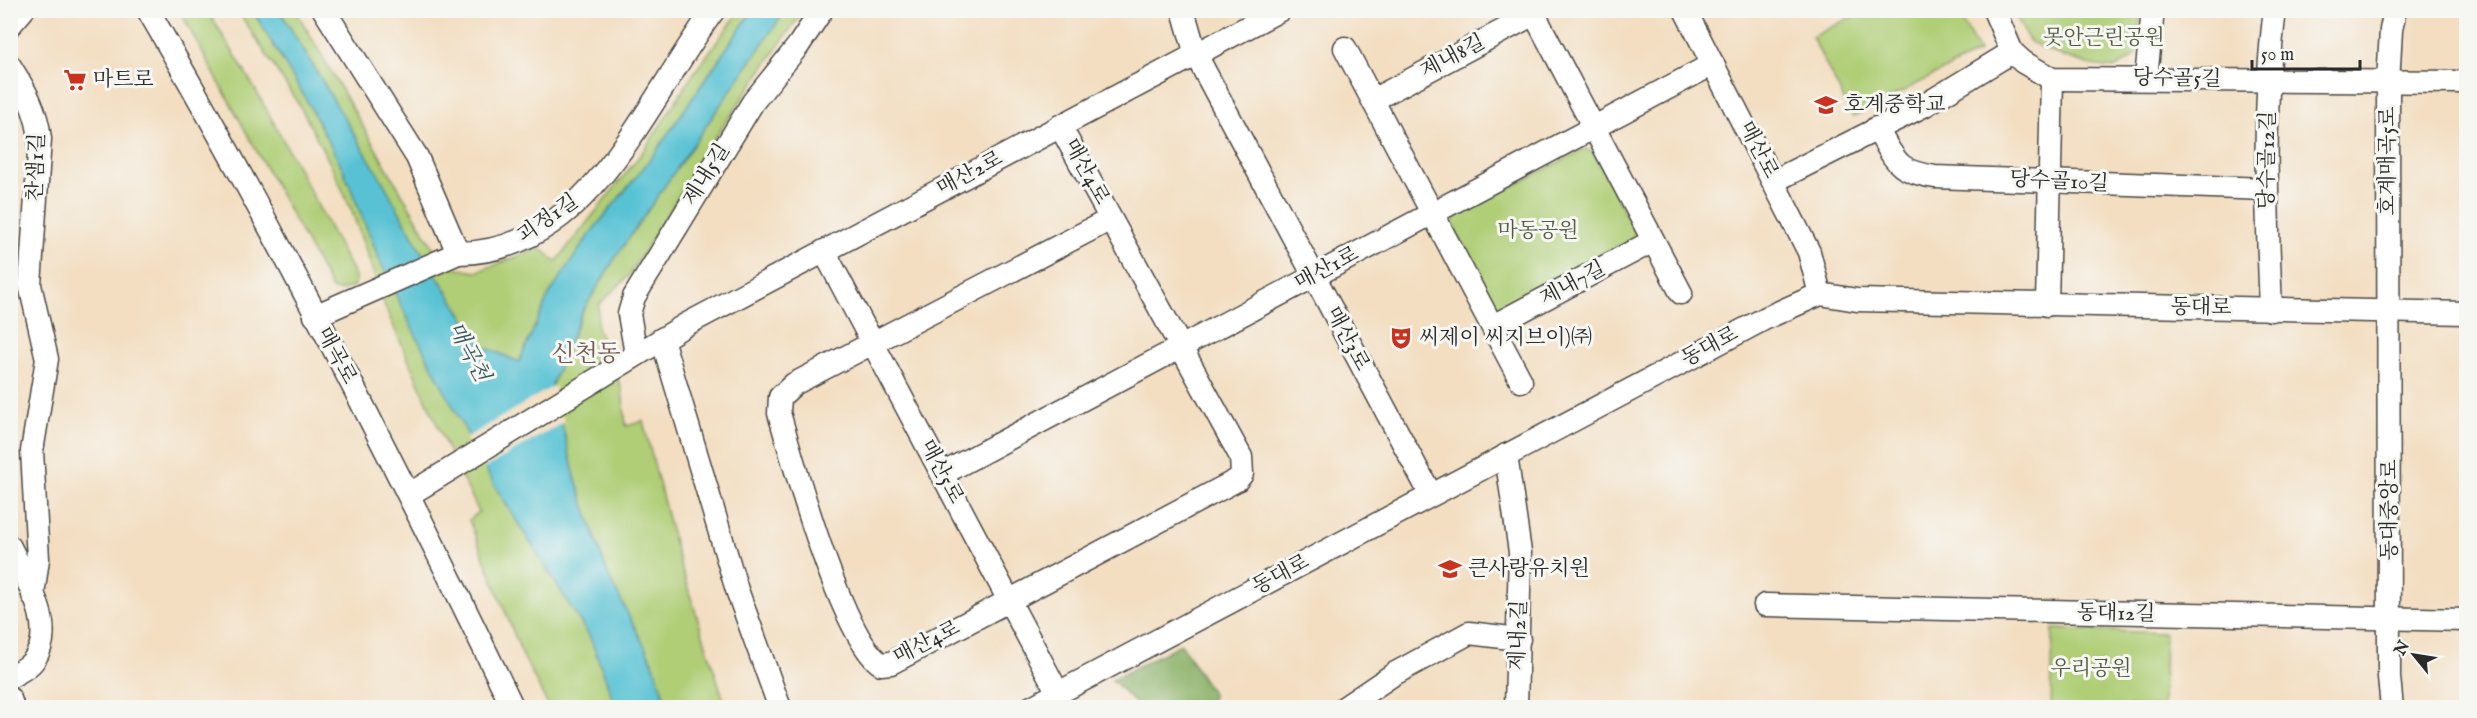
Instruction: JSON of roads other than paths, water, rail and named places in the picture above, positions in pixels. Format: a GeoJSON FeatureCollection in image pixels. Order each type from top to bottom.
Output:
{"type":"FeatureCollection","features":[{"type":"Feature","properties":{"kind":"street"},"geometry":{"type":"LineString","coordinates":[[10,25],[23,10]]}},
{"type":"Feature","properties":{"kind":"street","name":"매곡로"},"geometry":{"type":"LineString","coordinates":[[148,10],[236,163],[410,494],[513,708]]}},
{"type":"Feature","properties":{"kind":"street"},"geometry":{"type":"LineString","coordinates":[[324,10],[417,157],[449,257]]}},
{"type":"Feature","properties":{"kind":"street","name":"괴정1길"},"geometry":{"type":"LineString","coordinates":[[315,316],[376,287],[449,257],[484,253],[522,241],[568,210],[613,164],[688,45],[714,10]]}},
{"type":"Feature","properties":{"kind":"street","name":"제내5길"},"geometry":{"type":"LineString","coordinates":[[630,358],[629,314],[634,297],[753,102],[798,46],[822,10]]}},
{"type":"Feature","properties":{"kind":"street","name":"매산3로"},"geometry":{"type":"LineString","coordinates":[[1184,10],[1197,55],[1431,495]]}},
{"type":"Feature","properties":{"kind":"street","name":"매산2로"},"geometry":{"type":"LineString","coordinates":[[410,494],[662,339],[1280,10]]}},
{"type":"Feature","properties":{"kind":"street","name":"매산로"},"geometry":{"type":"LineString","coordinates":[[1685,10],[1809,252],[1820,294]]}},
{"type":"Feature","properties":{"kind":"street"},"geometry":{"type":"LineString","coordinates":[[1994,10],[2012,52],[2052,79],[2047,305]]}},
{"type":"Feature","properties":{"kind":"street"},"geometry":{"type":"LineString","coordinates":[[2146,78],[2153,10]]}},
{"type":"Feature","properties":{"kind":"street","name":"당수골12길"},"geometry":{"type":"LineString","coordinates":[[2271,310],[2266,189],[2269,81],[2275,10]]}},
{"type":"Feature","properties":{"kind":"street","name":"호계매곡5로"},"geometry":{"type":"LineString","coordinates":[[2389,312],[2388,83],[2391,30],[2395,10]]}},
{"type":"Feature","properties":{"kind":"street","name":"제내8길"},"geometry":{"type":"LineString","coordinates":[[1373,100],[1533,12],[1593,128]]}},
{"type":"Feature","properties":{"kind":"street"},"geometry":{"type":"LineString","coordinates":[[1345,48],[1521,381]]}},
{"type":"Feature","properties":{"kind":"street"},"geometry":{"type":"LineString","coordinates":[[1774,181],[1925,105],[2012,52]]}},
{"type":"Feature","properties":{"kind":"street","name":"매산1로"},"geometry":{"type":"LineString","coordinates":[[942,474],[1713,64]]}},
{"type":"Feature","properties":{"kind":"street","name":"찬샘1길"},"geometry":{"type":"LineString","coordinates":[[10,66],[32,101],[40,139],[30,285],[47,359],[32,451],[39,559],[33,595]]}},
{"type":"Feature","properties":{"kind":"street","name":"당수골5길"},"geometry":{"type":"LineString","coordinates":[[2052,79],[2466,82]]}},
{"type":"Feature","properties":{"kind":"street","name":"매산4로"},"geometry":{"type":"LineString","coordinates":[[1060,126],[1111,219],[1181,347],[1241,457],[1242,474],[1237,480],[1009,601],[891,663],[881,664],[865,649],[821,547],[777,405],[785,390],[794,384],[1111,219]]}},
{"type":"Feature","properties":{"kind":"street"},"geometry":{"type":"LineString","coordinates":[[1593,128],[1681,293]]}},
{"type":"Feature","properties":{"kind":"street","name":"당수골10길"},"geometry":{"type":"LineString","coordinates":[[1876,128],[1900,166],[1911,172],[1935,177],[2266,189]]}},
{"type":"Feature","properties":{"kind":"street","name":"제내7길"},"geometry":{"type":"LineString","coordinates":[[1493,326],[1653,241]]}},
{"type":"Feature","properties":{"kind":"street","name":"매산5로"},"geometry":{"type":"LineString","coordinates":[[824,251],[1058,693]]}},
{"type":"Feature","properties":{"kind":"street","name":"동대로"},"geometry":{"type":"LineString","coordinates":[[1030,708],[1766,318],[1820,294],[1857,300],[2466,313]]}},
{"type":"Feature","properties":{"kind":"street","name":"동대중앙로"},"geometry":{"type":"LineString","coordinates":[[2389,312],[2389,677],[2392,708]]}},
{"type":"Feature","properties":{"kind":"street"},"geometry":{"type":"LineString","coordinates":[[662,339],[737,590],[780,708]]}},
{"type":"Feature","properties":{"kind":"street","name":"제내2길"},"geometry":{"type":"LineString","coordinates":[[1506,455],[1520,552],[1516,708]]}},
{"type":"Feature","properties":{"kind":"street"},"geometry":{"type":"LineString","coordinates":[[10,547],[33,595],[44,627],[42,646],[32,663],[10,677]]}},
{"type":"Feature","properties":{"kind":"street","name":"동대12길"},"geometry":{"type":"LineString","coordinates":[[1765,605],[2466,620]]}},
{"type":"Feature","properties":{"kind":"street"},"geometry":{"type":"LineString","coordinates":[[1345,707],[1394,674],[1469,633],[1519,639]]}},
{"type":"Feature","properties":{"kind":"street"},"geometry":{"type":"LineString","coordinates":[[10,699],[13,708]]}},
{"type":"Feature","properties":{"kind":"water","name":"매곡천"},"geometry":{"type":"Polygon","coordinates":[[[253,11],[280,11],[383,182],[419,248],[482,346],[519,362],[549,295],[589,235],[653,156],[752,11],[785,11],[616,257],[582,312],[552,384],[575,477],[608,575],[652,661],[668,707],[616,707],[590,637],[494,485],[413,330],[380,261],[343,169],[306,99],[253,11]]]}},
{"type":"Feature","properties":{"kind":"place","name":"마트로"},"geometry":{"type":"Point","coordinates":[75,80]}},
{"type":"Feature","properties":{"kind":"place","name":"호계중학교"},"geometry":{"type":"Point","coordinates":[1826,105]}},
{"type":"Feature","properties":{"kind":"place","name":"씨제이 씨지브이)㈜"},"geometry":{"type":"Point","coordinates":[1401,338]}},
{"type":"Feature","properties":{"kind":"place","name":"큰사랑유치원"},"geometry":{"type":"Point","coordinates":[1450,569]}},
{"type":"Feature","properties":{"kind":"district","name":"신천동"},"geometry":{"type":"Point","coordinates":[586,354]}},
{"type":"Feature","properties":{"kind":"park label","name":"못안근린공원"},"geometry":{"type":"Point","coordinates":[2104,38]}},
{"type":"Feature","properties":{"kind":"park label","name":"마동공원"},"geometry":{"type":"Point","coordinates":[1538,231]}},
{"type":"Feature","properties":{"kind":"park label","name":"우리공원"},"geometry":{"type":"Point","coordinates":[2091,669]}}]}
